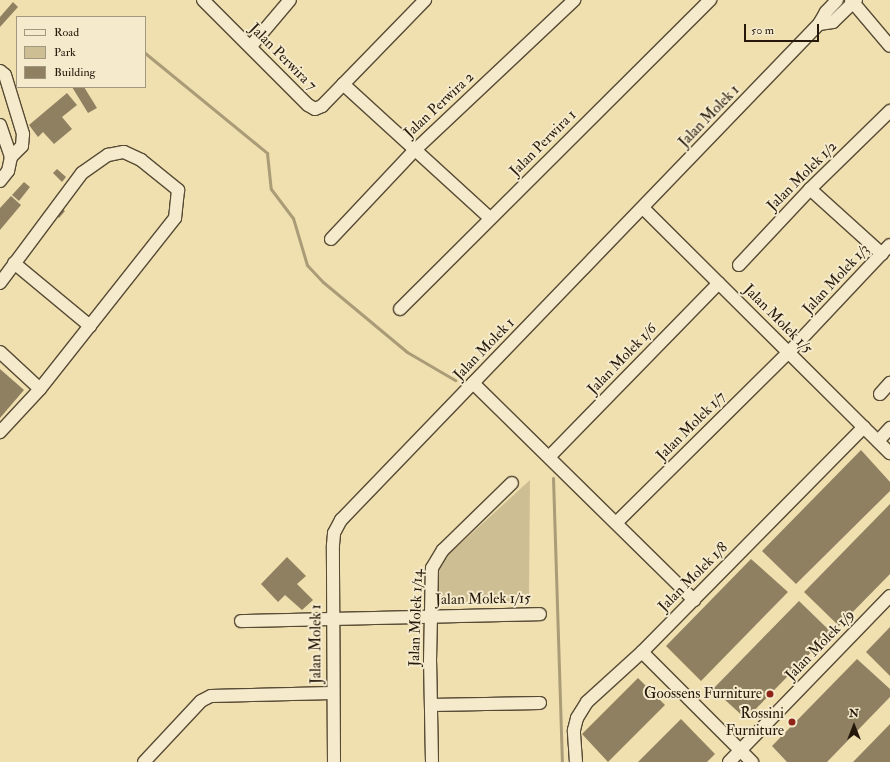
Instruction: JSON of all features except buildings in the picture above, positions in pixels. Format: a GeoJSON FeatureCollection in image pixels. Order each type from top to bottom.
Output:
{"type":"FeatureCollection","features":[{"type":"Feature","properties":{"kind":"street","name":"Jalan Perwira 7"},"geometry":{"type":"LineString","coordinates":[[203,0],[251,46],[308,105],[315,109],[322,106],[342,84]]}},
{"type":"Feature","properties":{"kind":"street"},"geometry":{"type":"LineString","coordinates":[[251,46],[290,0]]}},
{"type":"Feature","properties":{"kind":"street"},"geometry":{"type":"LineString","coordinates":[[425,0],[342,84],[490,218]]}},
{"type":"Feature","properties":{"kind":"street","name":"Jalan Perwira 2"},"geometry":{"type":"LineString","coordinates":[[331,239],[415,150],[574,0]]}},
{"type":"Feature","properties":{"kind":"street","name":"Jalan Perwira 1"},"geometry":{"type":"LineString","coordinates":[[400,309],[710,0]]}},
{"type":"Feature","properties":{"kind":"street","name":"Jalan Molek 1"},"geometry":{"type":"LineString","coordinates":[[334,762],[331,617],[333,545],[334,533],[341,520],[819,24],[826,12],[837,0]]}},
{"type":"Feature","properties":{"kind":"street"},"geometry":{"type":"LineString","coordinates":[[853,1],[890,46]]}},
{"type":"Feature","properties":{"kind":"street","name":"Jalan Molek 1"},"geometry":{"type":"LineString","coordinates":[[819,24],[833,22],[853,1]]}},
{"type":"Feature","properties":{"kind":"street"},"geometry":{"type":"LineString","coordinates":[[0,71],[4,75],[23,134],[22,146],[11,158],[8,171],[0,181]]}},
{"type":"Feature","properties":{"kind":"street","name":"Jalan Molek 1/2"},"geometry":{"type":"LineString","coordinates":[[739,264],[810,190],[890,111]]}},
{"type":"Feature","properties":{"kind":"street"},"geometry":{"type":"LineString","coordinates":[[0,125],[11,158]]}},
{"type":"Feature","properties":{"kind":"street"},"geometry":{"type":"LineString","coordinates":[[0,283],[82,173],[108,156],[124,152],[142,160],[178,190],[179,204],[175,218],[40,389],[0,432]]}},
{"type":"Feature","properties":{"kind":"street"},"geometry":{"type":"LineString","coordinates":[[810,190],[886,249]]}},
{"type":"Feature","properties":{"kind":"street","name":"Jalan Molek 1/5"},"geometry":{"type":"LineString","coordinates":[[643,208],[890,453]]}},
{"type":"Feature","properties":{"kind":"street","name":"Jalan Molek 1/3"},"geometry":{"type":"LineString","coordinates":[[789,352],[886,249]]}},
{"type":"Feature","properties":{"kind":"street"},"geometry":{"type":"LineString","coordinates":[[14,263],[90,326]]}},
{"type":"Feature","properties":{"kind":"street","name":"Jalan Molek 1/6"},"geometry":{"type":"LineString","coordinates":[[549,458],[719,283]]}},
{"type":"Feature","properties":{"kind":"street"},"geometry":{"type":"LineString","coordinates":[[0,352],[40,389]]}},
{"type":"Feature","properties":{"kind":"street","name":"Jalan Molek 1/7"},"geometry":{"type":"LineString","coordinates":[[616,523],[789,352]]}},
{"type":"Feature","properties":{"kind":"street"},"geometry":{"type":"LineString","coordinates":[[473,383],[694,600]]}},
{"type":"Feature","properties":{"kind":"street"},"geometry":{"type":"LineString","coordinates":[[880,394],[890,383]]}},
{"type":"Feature","properties":{"kind":"street","name":"Jalan Molek 1/8"},"geometry":{"type":"LineString","coordinates":[[576,762],[574,730],[581,710],[694,600],[864,427]]}},
{"type":"Feature","properties":{"kind":"street"},"geometry":{"type":"LineString","coordinates":[[878,441],[890,428]]}},
{"type":"Feature","properties":{"kind":"street","name":"Jalan Molek 1/14"},"geometry":{"type":"LineString","coordinates":[[432,762],[430,616],[432,568],[436,560],[512,483]]}},
{"type":"Feature","properties":{"kind":"street","name":"Jalan Molek 1/9"},"geometry":{"type":"LineString","coordinates":[[729,762],[890,596]]}},
{"type":"Feature","properties":{"kind":"street","name":"Jalan Molek 1/15"},"geometry":{"type":"LineString","coordinates":[[241,621],[331,617],[540,614]]}},
{"type":"Feature","properties":{"kind":"street"},"geometry":{"type":"LineString","coordinates":[[642,652],[752,762]]}},
{"type":"Feature","properties":{"kind":"street"},"geometry":{"type":"LineString","coordinates":[[144,762],[201,701],[211,696],[332,693]]}},
{"type":"Feature","properties":{"kind":"street"},"geometry":{"type":"LineString","coordinates":[[431,705],[540,703]]}},
{"type":"Feature","properties":{"kind":"green space"},"geometry":{"type":"Polygon","coordinates":[[[530,480],[529,602],[437,605],[437,565],[530,480]]]}},
{"type":"Feature","properties":{"kind":"waterway"},"geometry":{"type":"LineString","coordinates":[[146,54],[267,153],[271,189],[293,218],[307,265],[323,282],[407,352],[455,380]]}},
{"type":"Feature","properties":{"kind":"waterway"},"geometry":{"type":"LineString","coordinates":[[553,478],[562,762]]}},
{"type":"Feature","properties":{"kind":"place","name":"Goossens Furniture"},"geometry":{"type":"Point","coordinates":[770,694]}},
{"type":"Feature","properties":{"kind":"place","name":"Rossini Furniture"},"geometry":{"type":"Point","coordinates":[792,722]}}]}
